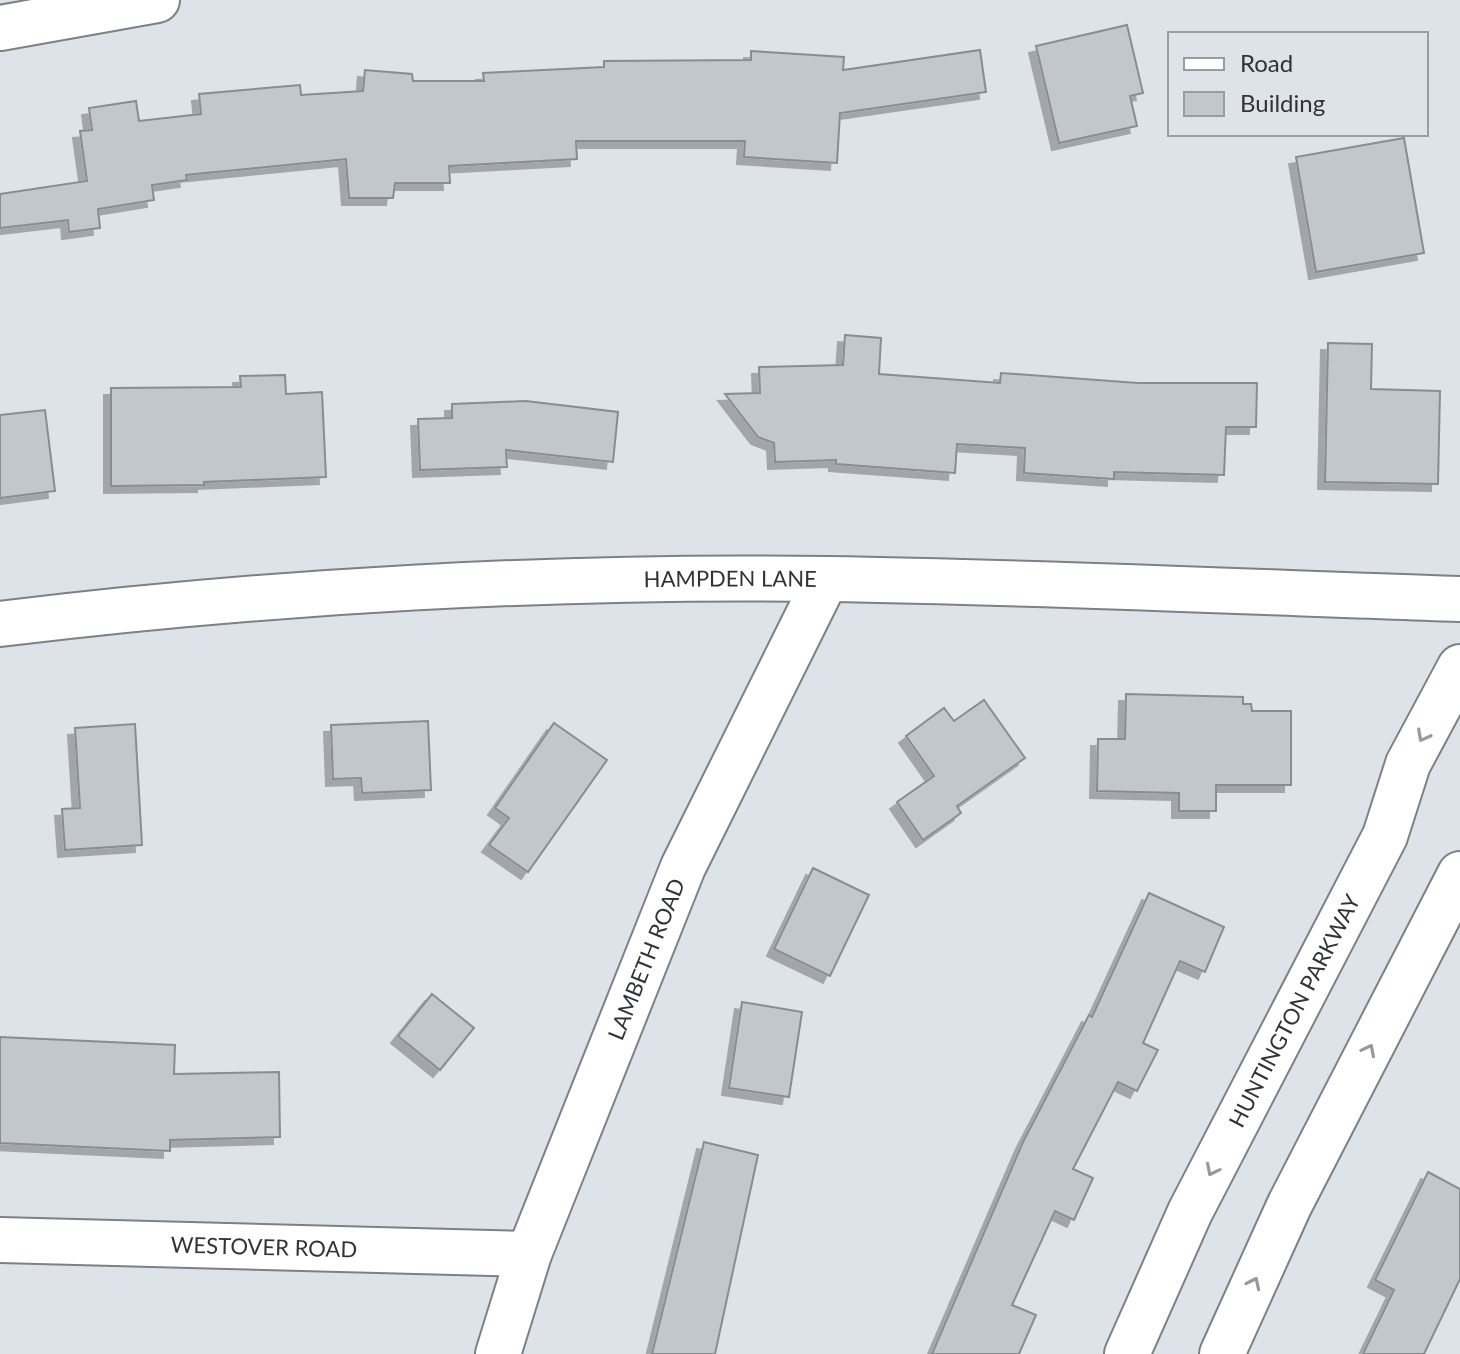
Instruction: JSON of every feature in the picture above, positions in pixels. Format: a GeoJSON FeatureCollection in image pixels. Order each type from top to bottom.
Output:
{"type":"FeatureCollection","features":[{"type":"Feature","properties":{"kind":"street"},"geometry":{"type":"LineString","coordinates":[[0,28],[157,0]]}},
{"type":"Feature","properties":{"kind":"street","name":"HAMPDEN LANE"},"geometry":{"type":"LineString","coordinates":[[0,624],[165,604],[491,586],[826,579],[1460,599]]}},
{"type":"Feature","properties":{"kind":"street","name":"LAMBETH ROAD"},"geometry":{"type":"LineString","coordinates":[[498,1354],[529,1254],[683,867],[826,579]]}},
{"type":"Feature","properties":{"kind":"street","name":"HUNTINGTON PARKWAY"},"geometry":{"type":"LineString","coordinates":[[1127,1354],[1190,1212],[1385,836],[1408,764],[1460,667]]}},
{"type":"Feature","properties":{"kind":"street"},"geometry":{"type":"LineString","coordinates":[[1222,1354],[1289,1206],[1460,874]]}},
{"type":"Feature","properties":{"kind":"street","name":"WESTOVER ROAD"},"geometry":{"type":"LineString","coordinates":[[0,1240],[529,1254]]}},
{"type":"Feature","properties":{"kind":"building"},"geometry":{"type":"Polygon","coordinates":[[[1127,25],[1143,93],[1130,96],[1137,126],[1059,143],[1036,46],[1127,25]]]}},
{"type":"Feature","properties":{"kind":"building"},"geometry":{"type":"Polygon","coordinates":[[[980,50],[986,92],[840,113],[837,163],[744,157],[745,141],[576,141],[577,159],[449,166],[450,183],[395,183],[393,198],[349,198],[346,159],[186,175],[187,180],[152,185],[154,200],[98,209],[100,228],[69,232],[68,220],[0,228],[0,194],[87,181],[80,131],[92,130],[89,108],[136,101],[139,121],[201,114],[199,94],[300,85],[301,95],[363,91],[365,70],[412,74],[413,81],[484,81],[483,73],[604,67],[604,61],[751,60],[751,51],[844,57],[843,70],[980,50]]]}},
{"type":"Feature","properties":{"kind":"building"},"geometry":{"type":"Polygon","coordinates":[[[1404,138],[1424,253],[1316,272],[1296,157],[1404,138]]]}},
{"type":"Feature","properties":{"kind":"building"},"geometry":{"type":"Polygon","coordinates":[[[845,335],[881,338],[879,374],[1000,383],[1001,373],[1138,383],[1257,383],[1256,427],[1226,427],[1224,475],[1114,472],[1114,479],[1024,473],[1025,448],[957,444],[955,473],[836,464],[836,460],[775,462],[774,443],[758,437],[725,394],[760,393],[759,367],[843,365],[845,335]]]}},
{"type":"Feature","properties":{"kind":"building"},"geometry":{"type":"Polygon","coordinates":[[[1328,343],[1372,344],[1371,389],[1440,391],[1438,484],[1325,482],[1328,343]]]}},
{"type":"Feature","properties":{"kind":"building"},"geometry":{"type":"Polygon","coordinates":[[[285,375],[286,394],[322,392],[326,477],[204,482],[204,485],[111,486],[111,388],[241,387],[240,376],[285,375]]]}},
{"type":"Feature","properties":{"kind":"building"},"geometry":{"type":"Polygon","coordinates":[[[526,401],[618,412],[613,462],[506,450],[507,467],[420,470],[418,419],[452,418],[452,404],[526,401]]]}},
{"type":"Feature","properties":{"kind":"building"},"geometry":{"type":"Polygon","coordinates":[[[45,410],[55,491],[0,498],[0,415],[45,410]]]}},
{"type":"Feature","properties":{"kind":"building"},"geometry":{"type":"Polygon","coordinates":[[[1126,694],[1243,697],[1243,704],[1251,704],[1252,711],[1291,711],[1291,785],[1216,785],[1216,811],[1179,811],[1179,793],[1097,791],[1098,739],[1125,739],[1126,694]]]}},
{"type":"Feature","properties":{"kind":"building"},"geometry":{"type":"Polygon","coordinates":[[[984,700],[1025,758],[957,806],[961,813],[923,840],[897,802],[934,776],[906,736],[944,708],[954,721],[984,700]]]}},
{"type":"Feature","properties":{"kind":"building"},"geometry":{"type":"Polygon","coordinates":[[[428,721],[431,790],[362,793],[361,778],[333,779],[331,725],[428,721]]]}},
{"type":"Feature","properties":{"kind":"building"},"geometry":{"type":"Polygon","coordinates":[[[554,723],[607,760],[528,872],[489,845],[509,818],[495,808],[554,723]]]}},
{"type":"Feature","properties":{"kind":"building"},"geometry":{"type":"Polygon","coordinates":[[[135,724],[142,845],[65,850],[62,809],[80,808],[75,728],[135,724]]]}},
{"type":"Feature","properties":{"kind":"building"},"geometry":{"type":"Polygon","coordinates":[[[813,868],[869,895],[830,976],[774,949],[813,868]]]}},
{"type":"Feature","properties":{"kind":"building"},"geometry":{"type":"Polygon","coordinates":[[[1149,893],[1224,927],[1205,972],[1180,961],[1143,1043],[1158,1050],[1137,1091],[1118,1082],[1073,1169],[1093,1178],[1074,1220],[1055,1211],[1012,1305],[1036,1315],[1019,1354],[932,1354],[1023,1142],[1089,1015],[1092,1017],[1149,893]]]}},
{"type":"Feature","properties":{"kind":"building"},"geometry":{"type":"Polygon","coordinates":[[[432,994],[474,1028],[440,1070],[398,1036],[432,994]]]}},
{"type":"Feature","properties":{"kind":"building"},"geometry":{"type":"Polygon","coordinates":[[[742,1002],[802,1012],[789,1097],[729,1088],[742,1002]]]}},
{"type":"Feature","properties":{"kind":"building"},"geometry":{"type":"Polygon","coordinates":[[[0,1037],[175,1045],[174,1074],[279,1072],[280,1137],[170,1140],[170,1151],[0,1143],[0,1037]]]}},
{"type":"Feature","properties":{"kind":"building"},"geometry":{"type":"Polygon","coordinates":[[[704,1142],[758,1155],[715,1354],[652,1354],[704,1142]]]}},
{"type":"Feature","properties":{"kind":"building"},"geometry":{"type":"Polygon","coordinates":[[[1428,1172],[1460,1189],[1460,1279],[1424,1354],[1363,1354],[1394,1290],[1375,1280],[1428,1172]]]}}]}
